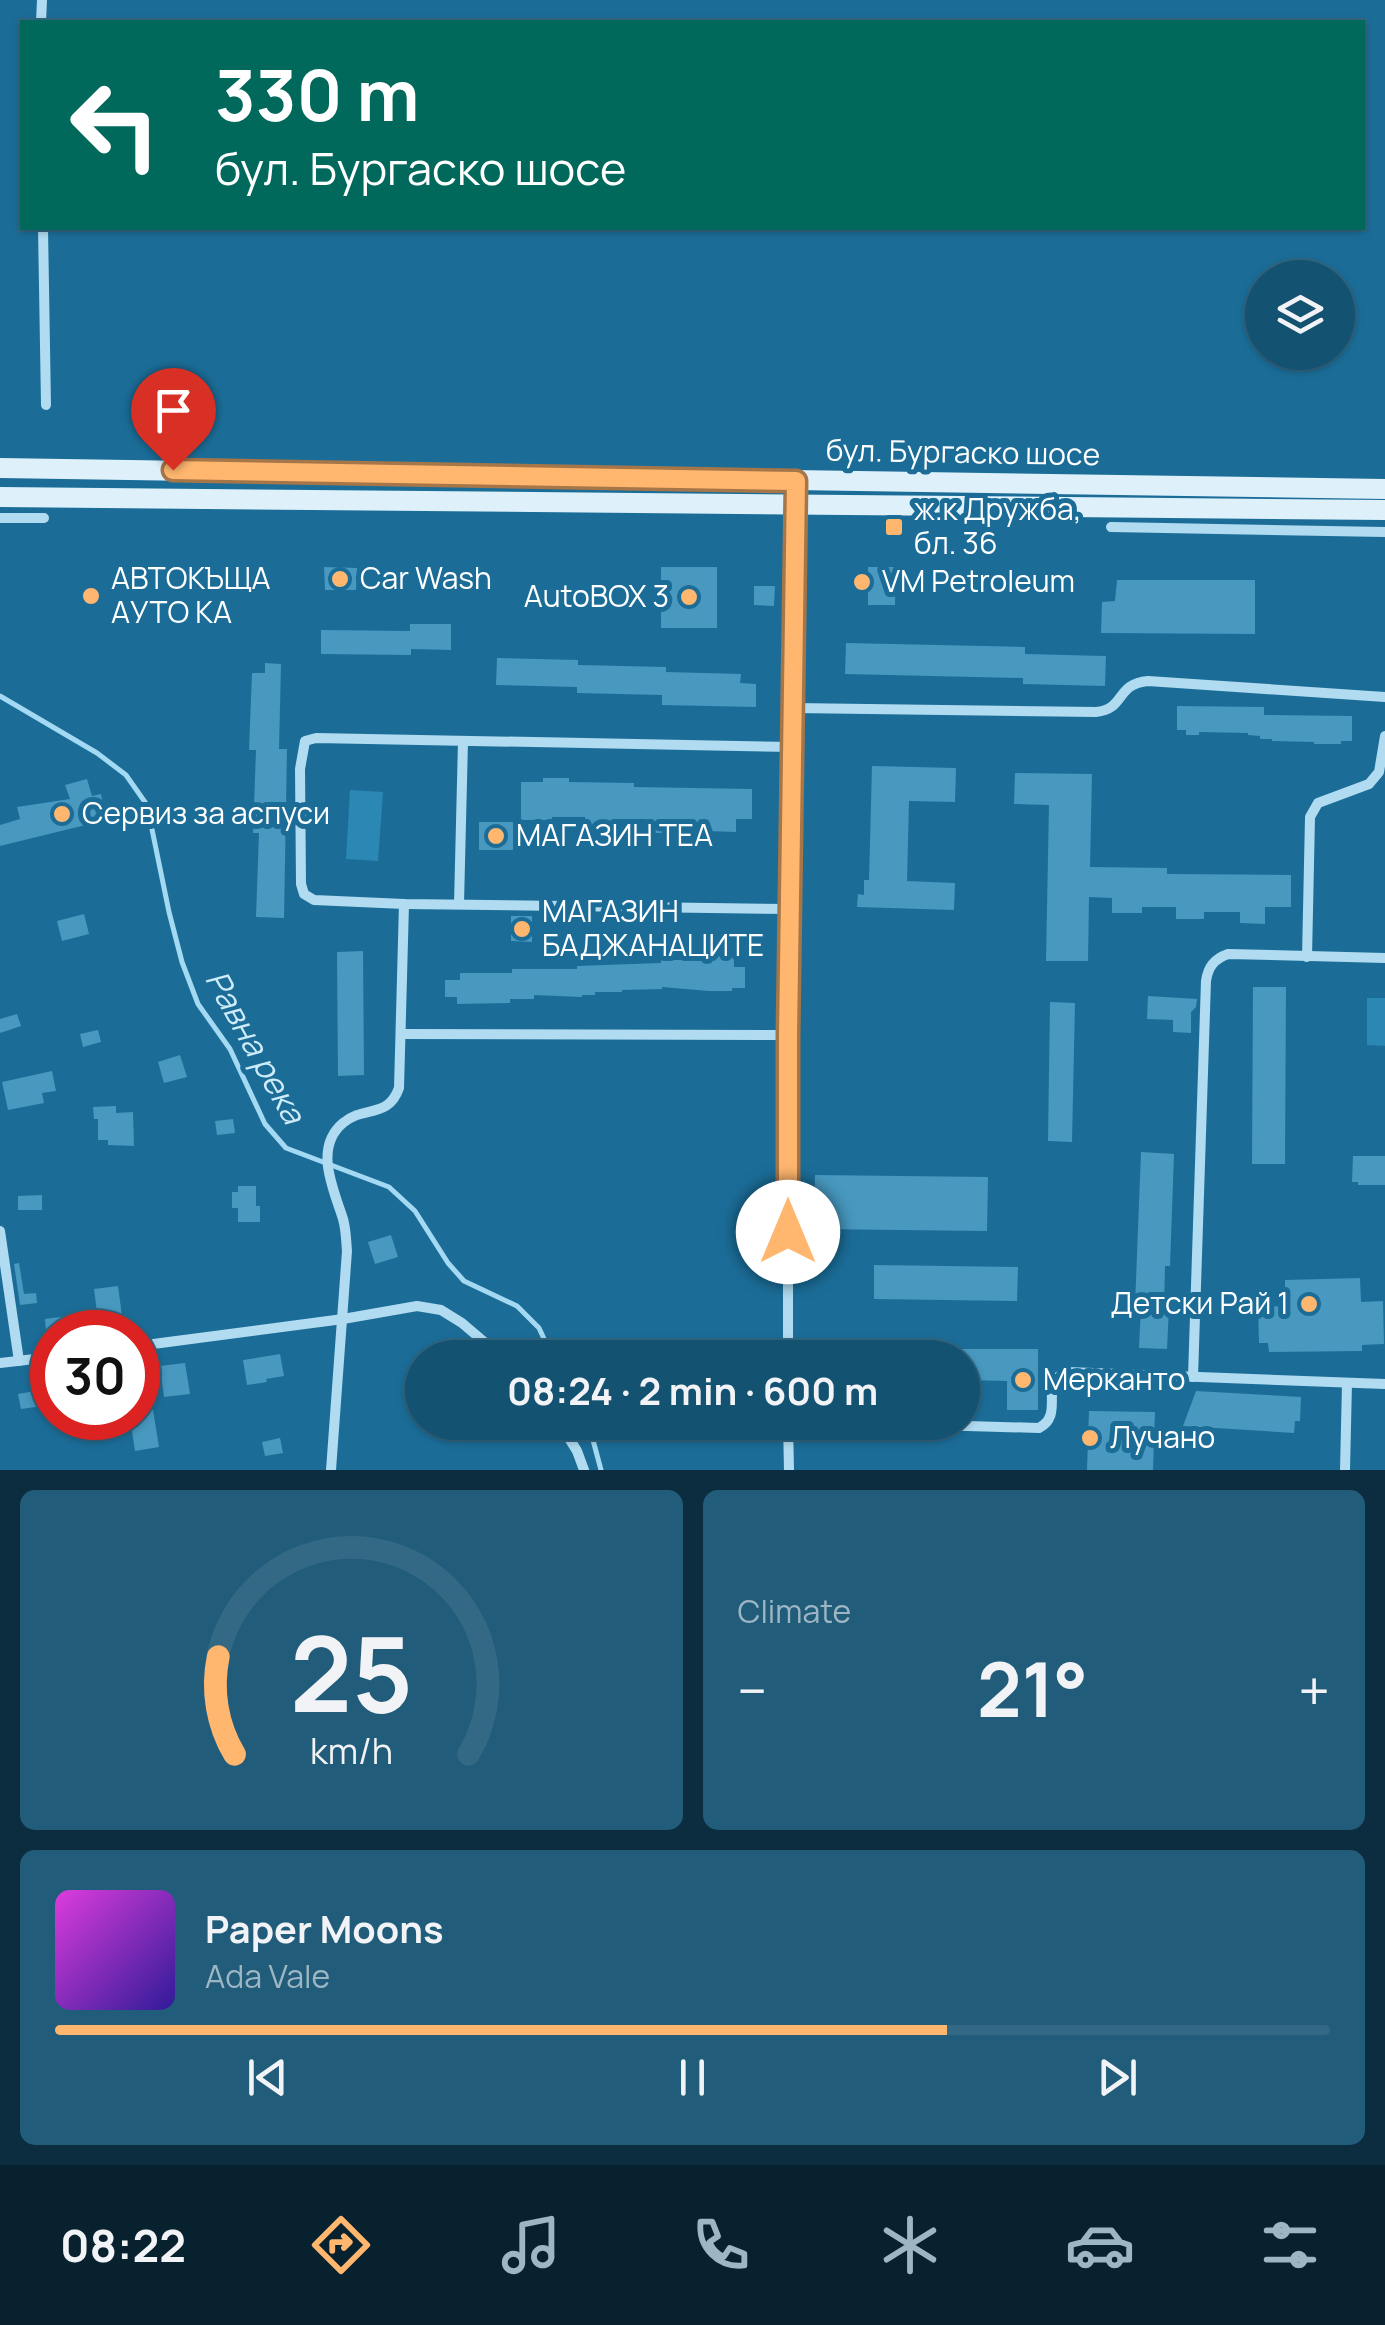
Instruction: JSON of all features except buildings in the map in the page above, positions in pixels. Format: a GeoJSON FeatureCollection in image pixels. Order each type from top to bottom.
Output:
{"type":"FeatureCollection","features":[{"type":"Feature","properties":{"kind":"main road","name":"бул. Бургаско шосе"},"geometry":{"type":"LineString","coordinates":[[0,468],[1385,488]]}},
{"type":"Feature","properties":{"kind":"main road","name":"бул. Бургаско шосе"},"geometry":{"type":"LineString","coordinates":[[0,497],[1385,510]]}},
{"type":"Feature","properties":{"kind":"street"},"geometry":{"type":"LineString","coordinates":[[42,230],[46,404]]}},
{"type":"Feature","properties":{"kind":"street"},"geometry":{"type":"LineString","coordinates":[[788,1340],[796,481]]}},
{"type":"Feature","properties":{"kind":"street"},"geometry":{"type":"LineString","coordinates":[[0,518],[44,518]]}},
{"type":"Feature","properties":{"kind":"street"},"geometry":{"type":"LineString","coordinates":[[1111,527],[1385,532]]}},
{"type":"Feature","properties":{"kind":"street"},"geometry":{"type":"LineString","coordinates":[[793,708],[1096,712],[1109,711],[1134,683],[1148,682],[1385,697]]}},
{"type":"Feature","properties":{"kind":"street"},"geometry":{"type":"LineString","coordinates":[[1307,957],[1310,817],[1318,803],[1369,784],[1379,772],[1385,736]]}},
{"type":"Feature","properties":{"kind":"street"},"geometry":{"type":"LineString","coordinates":[[790,909],[314,900],[304,894],[301,884],[300,769],[306,741],[316,738],[793,747]]}},
{"type":"Feature","properties":{"kind":"street"},"geometry":{"type":"LineString","coordinates":[[460,904],[463,742]]}},
{"type":"Feature","properties":{"kind":"street"},"geometry":{"type":"LineString","coordinates":[[331,1470],[347,1251],[345,1224],[328,1174],[328,1152],[336,1129],[352,1115],[384,1108],[395,1100],[399,1088],[404,904]]}},
{"type":"Feature","properties":{"kind":"street"},"geometry":{"type":"LineString","coordinates":[[1193,1377],[1207,974],[1216,960],[1228,954],[1385,958]]}},
{"type":"Feature","properties":{"kind":"street"},"geometry":{"type":"LineString","coordinates":[[402,1034],[788,1036]]}},
{"type":"Feature","properties":{"kind":"street"},"geometry":{"type":"LineString","coordinates":[[0,1231],[20,1361]]}},
{"type":"Feature","properties":{"kind":"street"},"geometry":{"type":"LineString","coordinates":[[160,1343],[417,1306],[441,1310],[482,1340]]}},
{"type":"Feature","properties":{"kind":"street"},"geometry":{"type":"LineString","coordinates":[[0,1364],[30,1360]]}},
{"type":"Feature","properties":{"kind":"street"},"geometry":{"type":"LineString","coordinates":[[980,1426],[1039,1428],[1050,1420],[1053,1382],[1063,1372],[1385,1384]]}},
{"type":"Feature","properties":{"kind":"street"},"geometry":{"type":"LineString","coordinates":[[1345,1470],[1347,1382]]}},
{"type":"Feature","properties":{"kind":"street"},"geometry":{"type":"LineString","coordinates":[[570,1440],[584,1470]]}},
{"type":"Feature","properties":{"kind":"street"},"geometry":{"type":"LineString","coordinates":[[788,1440],[789,1470]]}},
{"type":"Feature","properties":{"kind":"shaded area"},"geometry":{"type":"Polygon","coordinates":[[[350,790],[383,792],[378,861],[346,859],[350,790]]]}},
{"type":"Feature","properties":{"kind":"shaded area"},"geometry":{"type":"Polygon","coordinates":[[[1367,998],[1385,998],[1385,1046],[1367,1045],[1367,998]]]}},
{"type":"Feature","properties":{"kind":"waterway","name":"Равна река"},"geometry":{"type":"LineString","coordinates":[[0,696],[97,753],[126,775],[147,805],[182,962],[198,1004],[230,1049],[265,1124],[286,1148],[389,1187],[415,1211],[464,1281],[517,1306],[539,1328],[545,1340]]}},
{"type":"Feature","properties":{"kind":"waterway","name":"Равна река"},"geometry":{"type":"LineString","coordinates":[[593,1440],[601,1470]]}},
{"type":"Feature","properties":{"kind":"place","name":"ж.к Дружба, бл. 36"},"geometry":{"type":"Point","coordinates":[894,527]}},
{"type":"Feature","properties":{"kind":"place","name":"Car Wash"},"geometry":{"type":"Point","coordinates":[340,579]}},
{"type":"Feature","properties":{"kind":"place","name":"VM Petroleum"},"geometry":{"type":"Point","coordinates":[862,582]}},
{"type":"Feature","properties":{"kind":"place","name":"АВТОКЪЩА АУТО КА"},"geometry":{"type":"Point","coordinates":[91,596]}},
{"type":"Feature","properties":{"kind":"place","name":"AutoBOX 3"},"geometry":{"type":"Point","coordinates":[689,597]}},
{"type":"Feature","properties":{"kind":"place","name":"Сервиз за аспуси"},"geometry":{"type":"Point","coordinates":[62,814]}},
{"type":"Feature","properties":{"kind":"place","name":"МАГАЗИН ТЕА"},"geometry":{"type":"Point","coordinates":[496,836]}},
{"type":"Feature","properties":{"kind":"place","name":"МАГАЗИН БАДЖАНАЦИТЕ"},"geometry":{"type":"Point","coordinates":[522,929]}},
{"type":"Feature","properties":{"kind":"place","name":"Детски Рай 1"},"geometry":{"type":"Point","coordinates":[1309,1304]}},
{"type":"Feature","properties":{"kind":"place","name":"Мерканто"},"geometry":{"type":"Point","coordinates":[1023,1380]}},
{"type":"Feature","properties":{"kind":"place","name":"Лучано"},"geometry":{"type":"Point","coordinates":[1090,1438]}},
{"type":"Feature","properties":{"kind":"route"},"geometry":{"type":"LineString","coordinates":[[173,470],[796,481],[788,1232]]}}]}
